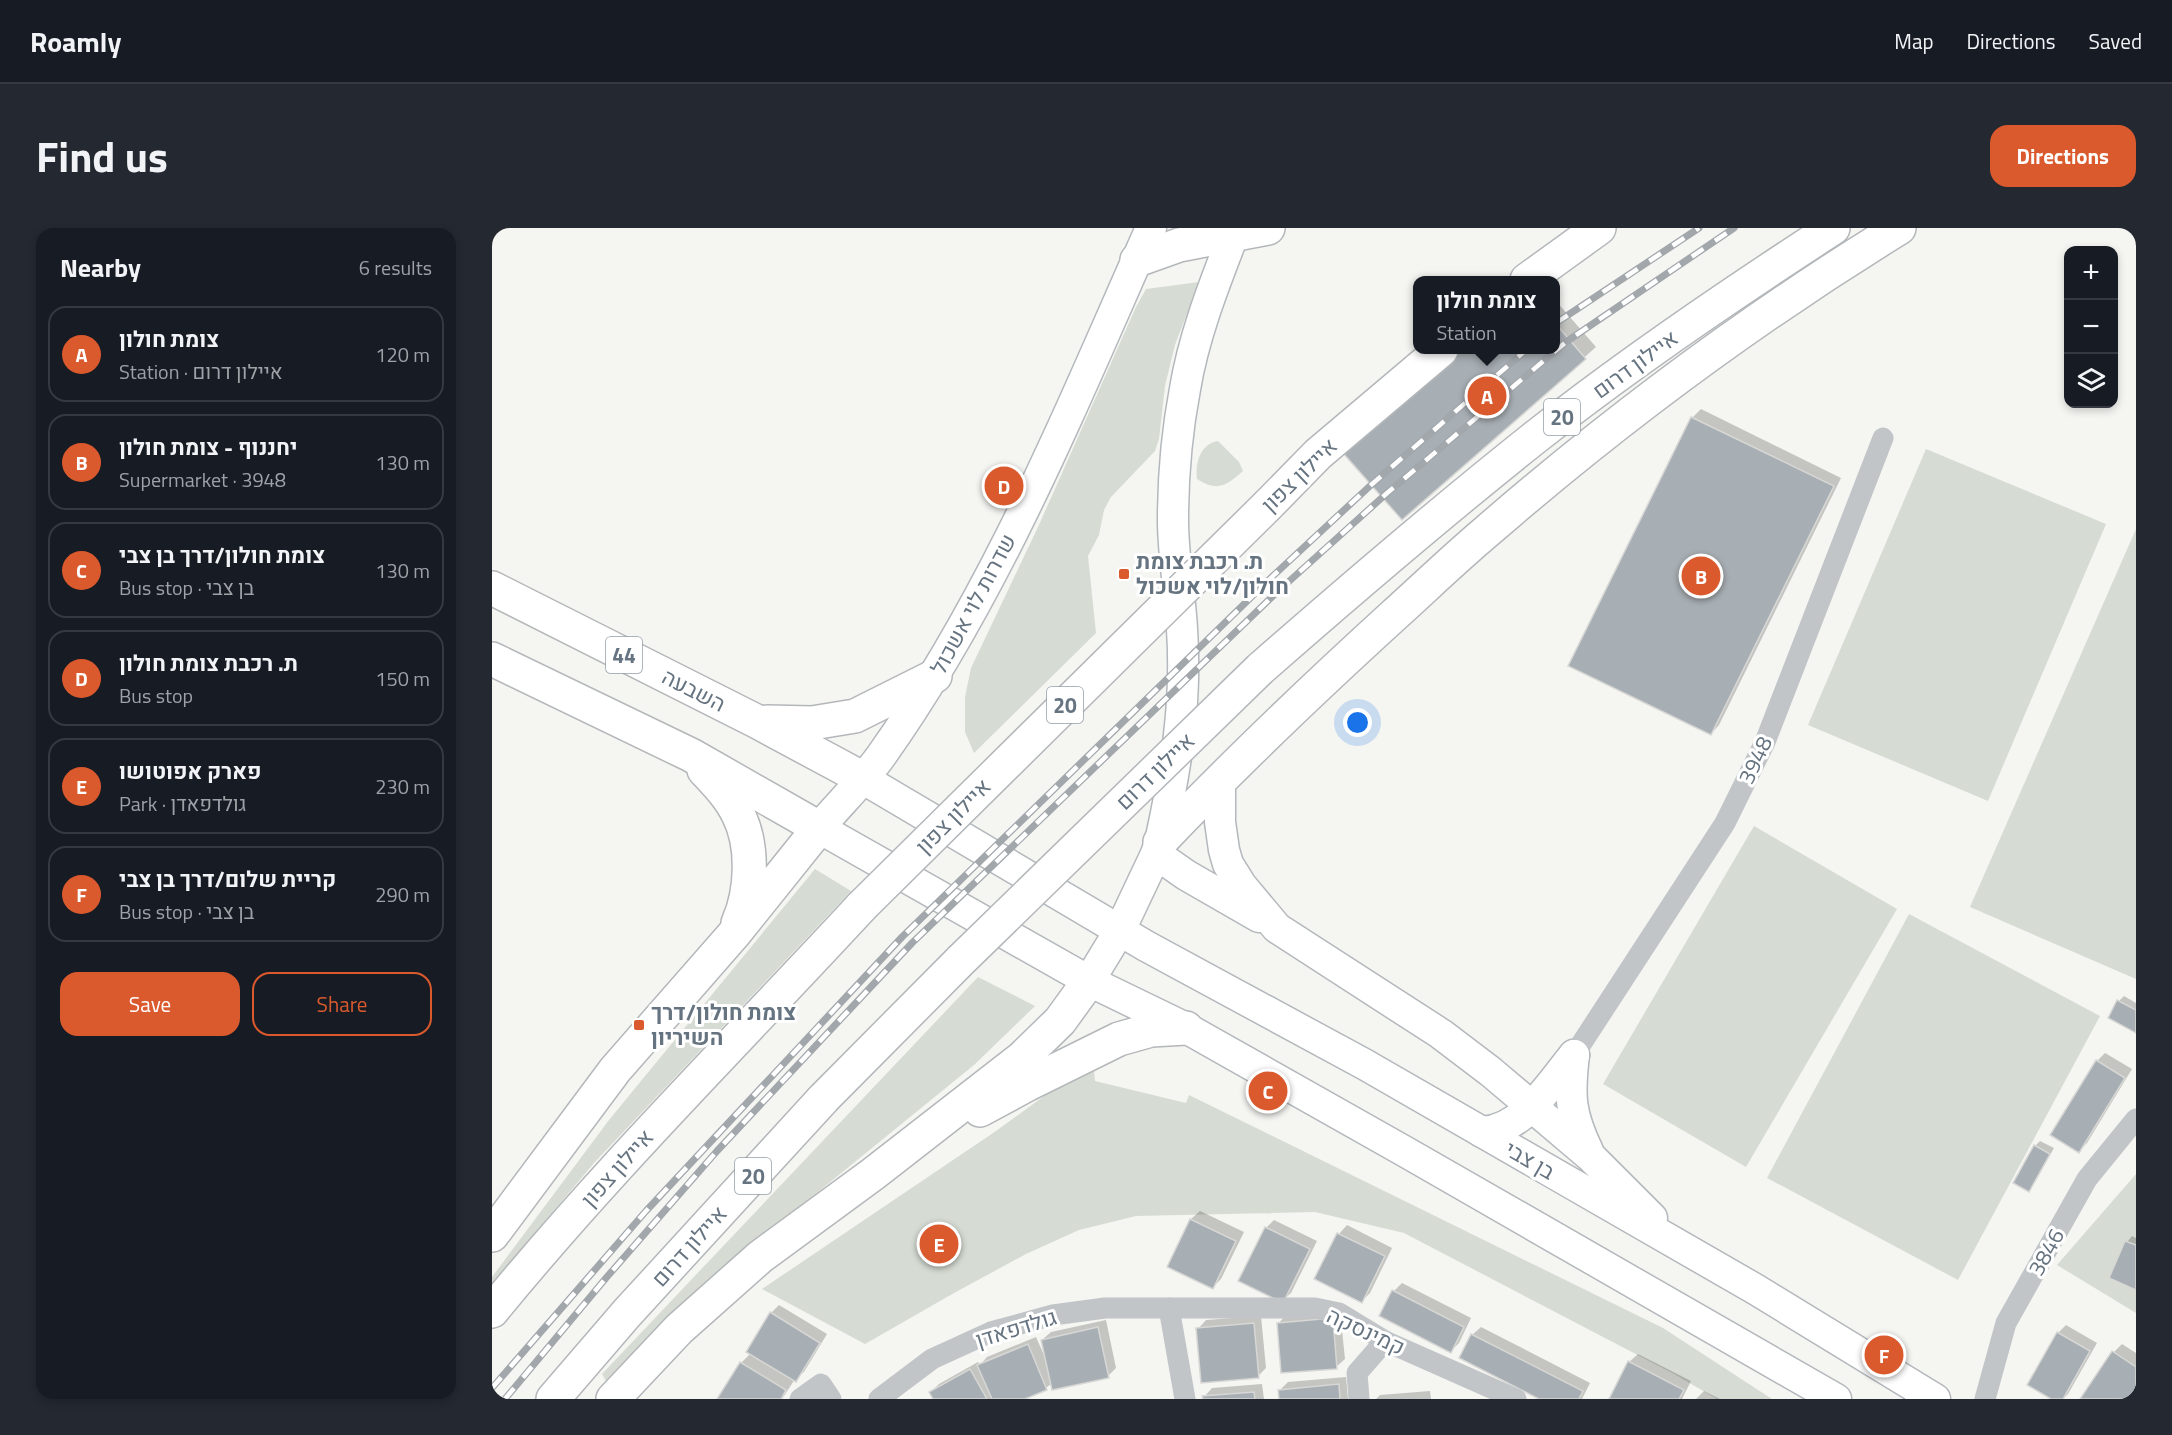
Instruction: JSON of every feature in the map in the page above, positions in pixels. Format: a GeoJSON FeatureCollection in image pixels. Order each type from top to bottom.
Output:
{"type":"FeatureCollection","features":[{"type":"Feature","properties":{"kind":"highway"},"geometry":{"type":"LineString","coordinates":[[1137,260],[1179,245],[1234,232],[1268,228]]}},
{"type":"Feature","properties":{"kind":"highway"},"geometry":{"type":"LineString","coordinates":[[1533,276],[1599,228]]}},
{"type":"Feature","properties":{"kind":"highway","name":"איילון דרום"},"geometry":{"type":"LineString","coordinates":[[553,1399],[635,1305],[824,1098],[961,960],[1260,669],[1541,433],[1593,393],[1752,280],[1833,228]]}},
{"type":"Feature","properties":{"kind":"highway"},"geometry":{"type":"LineString","coordinates":[[1158,848],[1220,781],[1348,658],[1486,532],[1600,437],[1738,334],[1843,262],[1899,228]]}},
{"type":"Feature","properties":{"kind":"highway","name":"איילון צפון"},"geometry":{"type":"LineString","coordinates":[[492,1311],[537,1256],[640,1142],[862,906],[1318,454],[1436,354]]}},
{"type":"Feature","properties":{"kind":"highway","name":"השבעה"},"geometry":{"type":"LineString","coordinates":[[492,588],[756,721],[862,778]]}},
{"type":"Feature","properties":{"kind":"highway"},"geometry":{"type":"LineString","coordinates":[[492,659],[691,755],[819,828],[734,934],[615,1070],[492,1235]]}},
{"type":"Feature","properties":{"kind":"highway"},"geometry":{"type":"LineString","coordinates":[[756,721],[812,723],[842,720],[872,709],[935,676]]}},
{"type":"Feature","properties":{"kind":"highway"},"geometry":{"type":"LineString","coordinates":[[691,755],[731,802],[739,816],[746,838],[748,882],[742,915],[734,934]]}},
{"type":"Feature","properties":{"kind":"highway"},"geometry":{"type":"LineString","coordinates":[[613,1399],[679,1329],[760,1257],[873,1174],[1022,1058],[1060,1021],[1089,981]]}},
{"type":"Feature","properties":{"kind":"highway"},"geometry":{"type":"LineString","coordinates":[[873,1174],[1028,1084],[1119,1039],[1151,1030],[1186,1028]]}},
{"type":"Feature","properties":{"kind":"main road","name":"שדרות לוי אשכול"},"geometry":{"type":"LineString","coordinates":[[819,828],[879,758],[935,676],[986,585],[1056,438],[1151,228]]}},
{"type":"Feature","properties":{"kind":"main road"},"geometry":{"type":"LineString","coordinates":[[1089,981],[1120,930],[1158,848],[1177,759],[1182,711],[1182,630],[1173,521],[1178,447],[1191,359],[1234,232]]}},
{"type":"Feature","properties":{"kind":"main road","name":"44"},"geometry":{"type":"LineString","coordinates":[[862,778],[1120,930]]}},
{"type":"Feature","properties":{"kind":"main road"},"geometry":{"type":"LineString","coordinates":[[1220,781],[1220,822],[1228,864],[1241,885],[1277,928]]}},
{"type":"Feature","properties":{"kind":"main road"},"geometry":{"type":"LineString","coordinates":[[819,828],[1089,981],[1186,1028],[1836,1399]]}},
{"type":"Feature","properties":{"kind":"main road"},"geometry":{"type":"LineString","coordinates":[[1158,848],[1186,875],[1277,928],[1441,1034],[1491,1072],[1590,1156],[1679,1246]]}},
{"type":"Feature","properties":{"kind":"main road","name":"בן צבי"},"geometry":{"type":"LineString","coordinates":[[1120,930],[1353,1058],[1755,1289],[1935,1399]]}},
{"type":"Feature","properties":{"kind":"main road"},"geometry":{"type":"LineString","coordinates":[[1482,1132],[1500,1130],[1509,1125],[1531,1106],[1574,1056]]}},
{"type":"Feature","properties":{"kind":"main road"},"geometry":{"type":"LineString","coordinates":[[1574,1056],[1570,1083],[1572,1110],[1590,1156]]}},
{"type":"Feature","properties":{"kind":"street","name":"3948"},"geometry":{"type":"LineString","coordinates":[[1574,1056],[1725,823],[1765,742],[1883,438]]}},
{"type":"Feature","properties":{"kind":"street","name":"3846"},"geometry":{"type":"LineString","coordinates":[[1985,1399],[2006,1323],[2087,1179],[2136,1119]]}},
{"type":"Feature","properties":{"kind":"street","name":"גולדפאדן"},"geometry":{"type":"LineString","coordinates":[[879,1399],[932,1359],[991,1332],[1053,1315],[1105,1308],[1169,1308]]}},
{"type":"Feature","properties":{"kind":"street","name":"קמינסקה"},"geometry":{"type":"LineString","coordinates":[[1169,1308],[1315,1308],[1339,1313],[1385,1341],[1516,1399]]}},
{"type":"Feature","properties":{"kind":"street"},"geometry":{"type":"LineString","coordinates":[[1169,1308],[1185,1399]]}},
{"type":"Feature","properties":{"kind":"street"},"geometry":{"type":"LineString","coordinates":[[1359,1399],[1357,1373],[1385,1341]]}},
{"type":"Feature","properties":{"kind":"street"},"geometry":{"type":"LineString","coordinates":[[800,1399],[826,1391]]}},
{"type":"Feature","properties":{"kind":"shaded area"},"geometry":{"type":"Polygon","coordinates":[[[1199,282],[1175,345],[1165,386],[1159,439],[1155,451],[1111,497],[1104,510],[1099,535],[1088,556],[1096,633],[974,753],[965,732],[965,697],[971,668],[1038,527],[1136,307],[1146,289],[1199,282]]]}},
{"type":"Feature","properties":{"kind":"shaded area"},"geometry":{"type":"Polygon","coordinates":[[[1218,441],[1239,462],[1243,471],[1222,486],[1211,485],[1197,479],[1200,455],[1207,446],[1218,441]]]}},
{"type":"Feature","properties":{"kind":"shaded area"},"geometry":{"type":"Polygon","coordinates":[[[1926,449],[2106,524],[1988,801],[1808,725],[1926,449]]]}},
{"type":"Feature","properties":{"kind":"shaded area"},"geometry":{"type":"Polygon","coordinates":[[[2136,529],[2136,979],[1970,907],[2136,529]]]}},
{"type":"Feature","properties":{"kind":"shaded area"},"geometry":{"type":"Polygon","coordinates":[[[1754,826],[1897,909],[1746,1167],[1603,1084],[1754,826]]]}},
{"type":"Feature","properties":{"kind":"shaded area"},"geometry":{"type":"Polygon","coordinates":[[[815,869],[851,891],[594,1163],[492,1284],[492,1277],[609,1120],[815,869]]]}},
{"type":"Feature","properties":{"kind":"shaded area"},"geometry":{"type":"Polygon","coordinates":[[[1909,914],[2100,1016],[1958,1280],[1767,1178],[1909,914]]]}},
{"type":"Feature","properties":{"kind":"shaded area"},"geometry":{"type":"Polygon","coordinates":[[[978,977],[1035,1006],[974,1065],[749,1248],[607,1383],[602,1374],[978,977]]]}},
{"type":"Feature","properties":{"kind":"shaded area"},"geometry":{"type":"Polygon","coordinates":[[[1094,1071],[1095,1081],[1186,1103],[1189,1095],[1663,1328],[1772,1399],[1717,1399],[1674,1374],[1404,1233],[1315,1212],[1136,1216],[1079,1230],[1026,1254],[865,1344],[762,1289],[1047,1094],[1094,1071]]]}},
{"type":"Feature","properties":{"kind":"shaded area"},"geometry":{"type":"Polygon","coordinates":[[[2136,1174],[2136,1313],[2057,1265],[2136,1174]]]}},
{"type":"Feature","properties":{"kind":"building"},"geometry":{"type":"Polygon","coordinates":[[[1560,329],[1586,359],[1402,520],[1343,453],[1457,354],[1560,354],[1560,329]]]}},
{"type":"Feature","properties":{"kind":"building"},"geometry":{"type":"Polygon","coordinates":[[[1691,417],[1834,486],[1711,735],[1568,666],[1691,417]]]}},
{"type":"Feature","properties":{"kind":"building"},"geometry":{"type":"Polygon","coordinates":[[[2117,1000],[2136,1010],[2136,1033],[2108,1018],[2117,1000]]]}},
{"type":"Feature","properties":{"kind":"building"},"geometry":{"type":"Polygon","coordinates":[[[2096,1060],[2125,1078],[2079,1153],[2050,1135],[2096,1060]]]}},
{"type":"Feature","properties":{"kind":"building"},"geometry":{"type":"Polygon","coordinates":[[[2034,1145],[2050,1154],[2029,1192],[2013,1183],[2034,1145]]]}},
{"type":"Feature","properties":{"kind":"building"},"geometry":{"type":"Polygon","coordinates":[[[1190,1219],[1236,1241],[1213,1289],[1167,1267],[1190,1219]]]}},
{"type":"Feature","properties":{"kind":"building"},"geometry":{"type":"Polygon","coordinates":[[[1265,1227],[1310,1249],[1283,1303],[1238,1281],[1265,1227]]]}},
{"type":"Feature","properties":{"kind":"building"},"geometry":{"type":"Polygon","coordinates":[[[1337,1233],[1385,1256],[1362,1303],[1314,1279],[1337,1233]]]}},
{"type":"Feature","properties":{"kind":"building"},"geometry":{"type":"Polygon","coordinates":[[[2125,1241],[2136,1245],[2136,1290],[2109,1278],[2125,1241]]]}},
{"type":"Feature","properties":{"kind":"building"},"geometry":{"type":"Polygon","coordinates":[[[1392,1290],[1464,1327],[1451,1353],[1379,1316],[1392,1290]]]}},
{"type":"Feature","properties":{"kind":"building"},"geometry":{"type":"Polygon","coordinates":[[[770,1312],[820,1343],[796,1382],[746,1352],[770,1312]]]}},
{"type":"Feature","properties":{"kind":"building"},"geometry":{"type":"Polygon","coordinates":[[[1333,1318],[1337,1369],[1281,1373],[1277,1323],[1333,1318]]]}},
{"type":"Feature","properties":{"kind":"building"},"geometry":{"type":"Polygon","coordinates":[[[1254,1323],[1259,1378],[1201,1383],[1196,1328],[1254,1323]]]}},
{"type":"Feature","properties":{"kind":"building"},"geometry":{"type":"Polygon","coordinates":[[[1098,1327],[1109,1378],[1052,1390],[1041,1340],[1098,1327]]]}},
{"type":"Feature","properties":{"kind":"building"},"geometry":{"type":"Polygon","coordinates":[[[2057,1332],[2090,1351],[2063,1399],[2051,1399],[2027,1385],[2057,1332]]]}},
{"type":"Feature","properties":{"kind":"building"},"geometry":{"type":"Polygon","coordinates":[[[1471,1334],[1583,1391],[1579,1399],[1539,1399],[1459,1358],[1471,1334]]]}},
{"type":"Feature","properties":{"kind":"building"},"geometry":{"type":"Polygon","coordinates":[[[1028,1344],[1047,1390],[1025,1399],[992,1399],[977,1365],[1028,1344]]]}},
{"type":"Feature","properties":{"kind":"building"},"geometry":{"type":"Polygon","coordinates":[[[2112,1351],[2136,1367],[2136,1399],[2080,1399],[2112,1351]]]}},
{"type":"Feature","properties":{"kind":"building"},"geometry":{"type":"Polygon","coordinates":[[[1628,1361],[1684,1390],[1679,1399],[1609,1399],[1628,1361]]]}},
{"type":"Feature","properties":{"kind":"building"},"geometry":{"type":"Polygon","coordinates":[[[740,1362],[786,1390],[781,1399],[717,1399],[740,1362]]]}},
{"type":"Feature","properties":{"kind":"building"},"geometry":{"type":"Polygon","coordinates":[[[970,1369],[987,1399],[933,1399],[929,1392],[970,1369]]]}},
{"type":"Feature","properties":{"kind":"building"},"geometry":{"type":"Polygon","coordinates":[[[1339,1384],[1340,1399],[1279,1399],[1278,1390],[1339,1384]]]}},
{"type":"Feature","properties":{"kind":"building"},"geometry":{"type":"Polygon","coordinates":[[[1254,1392],[1255,1399],[1203,1399],[1202,1396],[1254,1392]]]}},
{"type":"Feature","properties":{"kind":"railway"},"geometry":{"type":"LineString","coordinates":[[1560,320],[1699,228]]}},
{"type":"Feature","properties":{"kind":"railway"},"geometry":{"type":"LineString","coordinates":[[1560,347],[1734,228]]}},
{"type":"Feature","properties":{"kind":"railway"},"geometry":{"type":"LineString","coordinates":[[492,1388],[646,1211],[902,937],[1275,574],[1371,485],[1521,354]]}},
{"type":"Feature","properties":{"kind":"railway"},"geometry":{"type":"LineString","coordinates":[[505,1399],[606,1278],[717,1151],[912,943],[1275,594],[1386,494],[1552,354]]}},
{"type":"Feature","properties":{"kind":"place","name":"צומת חולון"},"geometry":{"type":"Point","coordinates":[1487,396]}},
{"type":"Feature","properties":{"kind":"place","name":"ת. רכבת צומת חולון"},"geometry":{"type":"Point","coordinates":[1004,486]}},
{"type":"Feature","properties":{"kind":"place","name":"ת. רכבת צומת חולון/לוי אשכול"},"geometry":{"type":"Point","coordinates":[1124,574]}},
{"type":"Feature","properties":{"kind":"place","name":"יחננוף - צומת חולון"},"geometry":{"type":"Point","coordinates":[1701,576]}},
{"type":"Feature","properties":{"kind":"place","name":"צומת חולון/דרך השיריון"},"geometry":{"type":"Point","coordinates":[639,1025]}},
{"type":"Feature","properties":{"kind":"place","name":"צומת חולון/דרך בן צבי"},"geometry":{"type":"Point","coordinates":[1268,1091]}},
{"type":"Feature","properties":{"kind":"place","name":"פארק אפוטושו"},"geometry":{"type":"Point","coordinates":[939,1244]}},
{"type":"Feature","properties":{"kind":"place","name":"קריית שלום/דרך בן צבי"},"geometry":{"type":"Point","coordinates":[1884,1355]}}]}
